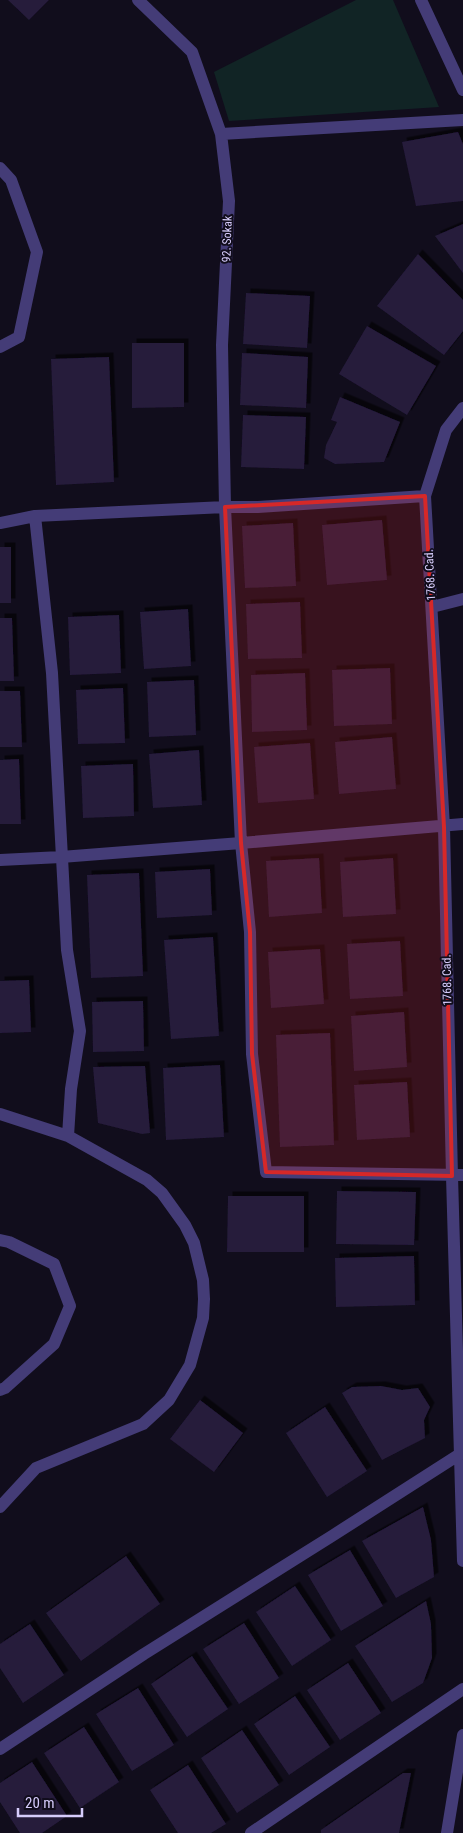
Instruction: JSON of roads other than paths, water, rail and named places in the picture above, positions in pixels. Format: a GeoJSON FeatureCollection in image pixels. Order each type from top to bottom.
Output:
{"type":"FeatureCollection","features":[{"type":"Feature","properties":{"kind":"street","name":"92. Sokak"},"geometry":{"type":"LineString","coordinates":[[138,0],[192,52],[222,134],[229,201],[222,345],[225,507],[241,843],[250,932],[252,1054],[266,1172],[457,1175]]}},
{"type":"Feature","properties":{"kind":"street"},"geometry":{"type":"LineString","coordinates":[[421,0],[463,90]]}},
{"type":"Feature","properties":{"kind":"street"},"geometry":{"type":"LineString","coordinates":[[222,134],[463,120]]}},
{"type":"Feature","properties":{"kind":"street"},"geometry":{"type":"LineString","coordinates":[[0,168],[11,180],[36,252],[18,337],[0,347]]}},
{"type":"Feature","properties":{"kind":"street","name":"1768. Cad."},"geometry":{"type":"LineString","coordinates":[[463,408],[446,430],[425,496],[432,608],[433,665],[444,826],[457,1175],[463,1561]]}},
{"type":"Feature","properties":{"kind":"street"},"geometry":{"type":"LineString","coordinates":[[0,523],[34,516],[225,507],[258,508],[425,496]]}},
{"type":"Feature","properties":{"kind":"street"},"geometry":{"type":"LineString","coordinates":[[34,516],[52,674],[61,857],[68,950],[80,1031],[71,1089],[68,1136]]}},
{"type":"Feature","properties":{"kind":"street"},"geometry":{"type":"LineString","coordinates":[[432,608],[463,599]]}},
{"type":"Feature","properties":{"kind":"street"},"geometry":{"type":"LineString","coordinates":[[0,860],[61,857],[463,824]]}},
{"type":"Feature","properties":{"kind":"street"},"geometry":{"type":"LineString","coordinates":[[0,1114],[68,1136],[148,1180],[162,1193],[186,1225],[200,1261],[203,1280],[204,1318],[190,1365],[169,1400],[143,1424],[36,1468],[0,1507]]}},
{"type":"Feature","properties":{"kind":"street"},"geometry":{"type":"LineString","coordinates":[[0,1240],[9,1242],[54,1264],[70,1306],[54,1344],[5,1388],[0,1390]]}},
{"type":"Feature","properties":{"kind":"street"},"geometry":{"type":"LineString","coordinates":[[0,1749],[144,1654],[460,1454]]}},
{"type":"Feature","properties":{"kind":"street"},"geometry":{"type":"LineString","coordinates":[[250,1833],[463,1689]]}},
{"type":"Feature","properties":{"kind":"street"},"geometry":{"type":"LineString","coordinates":[[448,1833],[463,1736]]}}]}
